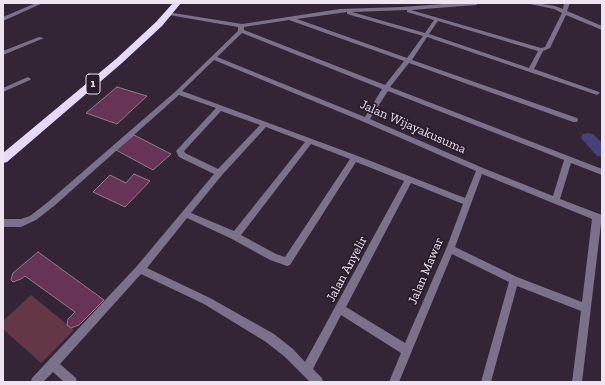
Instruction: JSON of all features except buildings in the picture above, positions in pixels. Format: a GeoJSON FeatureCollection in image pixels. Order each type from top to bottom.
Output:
{"type":"FeatureCollection","features":[{"type":"Feature","properties":{"kind":"highway","name":"1"},"geometry":{"type":"LineString","coordinates":[[3,159],[119,61],[169,13],[176,3]]}},
{"type":"Feature","properties":{"kind":"street"},"geometry":{"type":"LineString","coordinates":[[3,223],[21,223],[33,218],[51,204],[178,92],[214,58],[241,28],[288,18],[340,11],[402,9],[476,3]]}},
{"type":"Feature","properties":{"kind":"street"},"geometry":{"type":"LineString","coordinates":[[528,3],[555,8],[602,28]]}},
{"type":"Feature","properties":{"kind":"street"},"geometry":{"type":"LineString","coordinates":[[402,9],[541,50],[547,48],[565,13],[566,3]]}},
{"type":"Feature","properties":{"kind":"street"},"geometry":{"type":"LineString","coordinates":[[3,19],[37,4]]}},
{"type":"Feature","properties":{"kind":"street"},"geometry":{"type":"LineString","coordinates":[[340,11],[427,36],[597,93]]}},
{"type":"Feature","properties":{"kind":"street"},"geometry":{"type":"LineString","coordinates":[[169,13],[241,28],[386,88],[602,172]]}},
{"type":"Feature","properties":{"kind":"street"},"geometry":{"type":"LineString","coordinates":[[288,18],[575,120]]}},
{"type":"Feature","properties":{"kind":"street"},"geometry":{"type":"LineString","coordinates":[[366,120],[386,88],[427,36],[438,19]]}},
{"type":"Feature","properties":{"kind":"street"},"geometry":{"type":"LineString","coordinates":[[3,52],[40,38]]}},
{"type":"Feature","properties":{"kind":"street"},"geometry":{"type":"LineString","coordinates":[[530,71],[541,50]]}},
{"type":"Feature","properties":{"kind":"street","name":"Jalan Wijayakusuma"},"geometry":{"type":"LineString","coordinates":[[214,58],[366,120],[480,170],[599,217]]}},
{"type":"Feature","properties":{"kind":"street"},"geometry":{"type":"LineString","coordinates":[[3,90],[28,79]]}},
{"type":"Feature","properties":{"kind":"street"},"geometry":{"type":"LineString","coordinates":[[178,92],[468,202]]}},
{"type":"Feature","properties":{"kind":"street"},"geometry":{"type":"LineString","coordinates":[[219,173],[182,155],[180,151],[220,108]]}},
{"type":"Feature","properties":{"kind":"street"},"geometry":{"type":"LineString","coordinates":[[36,382],[140,269],[219,173],[265,124]]}},
{"type":"Feature","properties":{"kind":"street"},"geometry":{"type":"LineString","coordinates":[[235,236],[310,141]]}},
{"type":"Feature","properties":{"kind":"street"},"geometry":{"type":"LineString","coordinates":[[186,214],[235,236],[273,257],[287,262],[355,158]]}},
{"type":"Feature","properties":{"kind":"street"},"geometry":{"type":"LineString","coordinates":[[556,200],[568,159]]}},
{"type":"Feature","properties":{"kind":"street","name":"Jalan Mawar"},"geometry":{"type":"LineString","coordinates":[[394,382],[406,350],[450,249],[480,170]]}},
{"type":"Feature","properties":{"kind":"street","name":"Jalan Anyelir"},"geometry":{"type":"LineString","coordinates":[[306,371],[409,179]]}},
{"type":"Feature","properties":{"kind":"street"},"geometry":{"type":"LineString","coordinates":[[577,382],[599,217]]}},
{"type":"Feature","properties":{"kind":"street"},"geometry":{"type":"LineString","coordinates":[[450,249],[514,280],[586,308]]}},
{"type":"Feature","properties":{"kind":"street"},"geometry":{"type":"LineString","coordinates":[[140,269],[207,301],[270,338],[290,353],[318,382]]}},
{"type":"Feature","properties":{"kind":"street"},"geometry":{"type":"LineString","coordinates":[[486,382],[514,280]]}},
{"type":"Feature","properties":{"kind":"street"},"geometry":{"type":"LineString","coordinates":[[340,309],[406,350]]}},
{"type":"Feature","properties":{"kind":"street"},"geometry":{"type":"LineString","coordinates":[[53,365],[72,382]]}},
{"type":"Feature","properties":{"kind":"shaded area"},"geometry":{"type":"Polygon","coordinates":[[[31,295],[74,330],[41,363],[3,329],[3,321],[31,295]]]}},
{"type":"Feature","properties":{"kind":"waterway"},"geometry":{"type":"LineString","coordinates":[[588,138],[602,152]]}}]}
